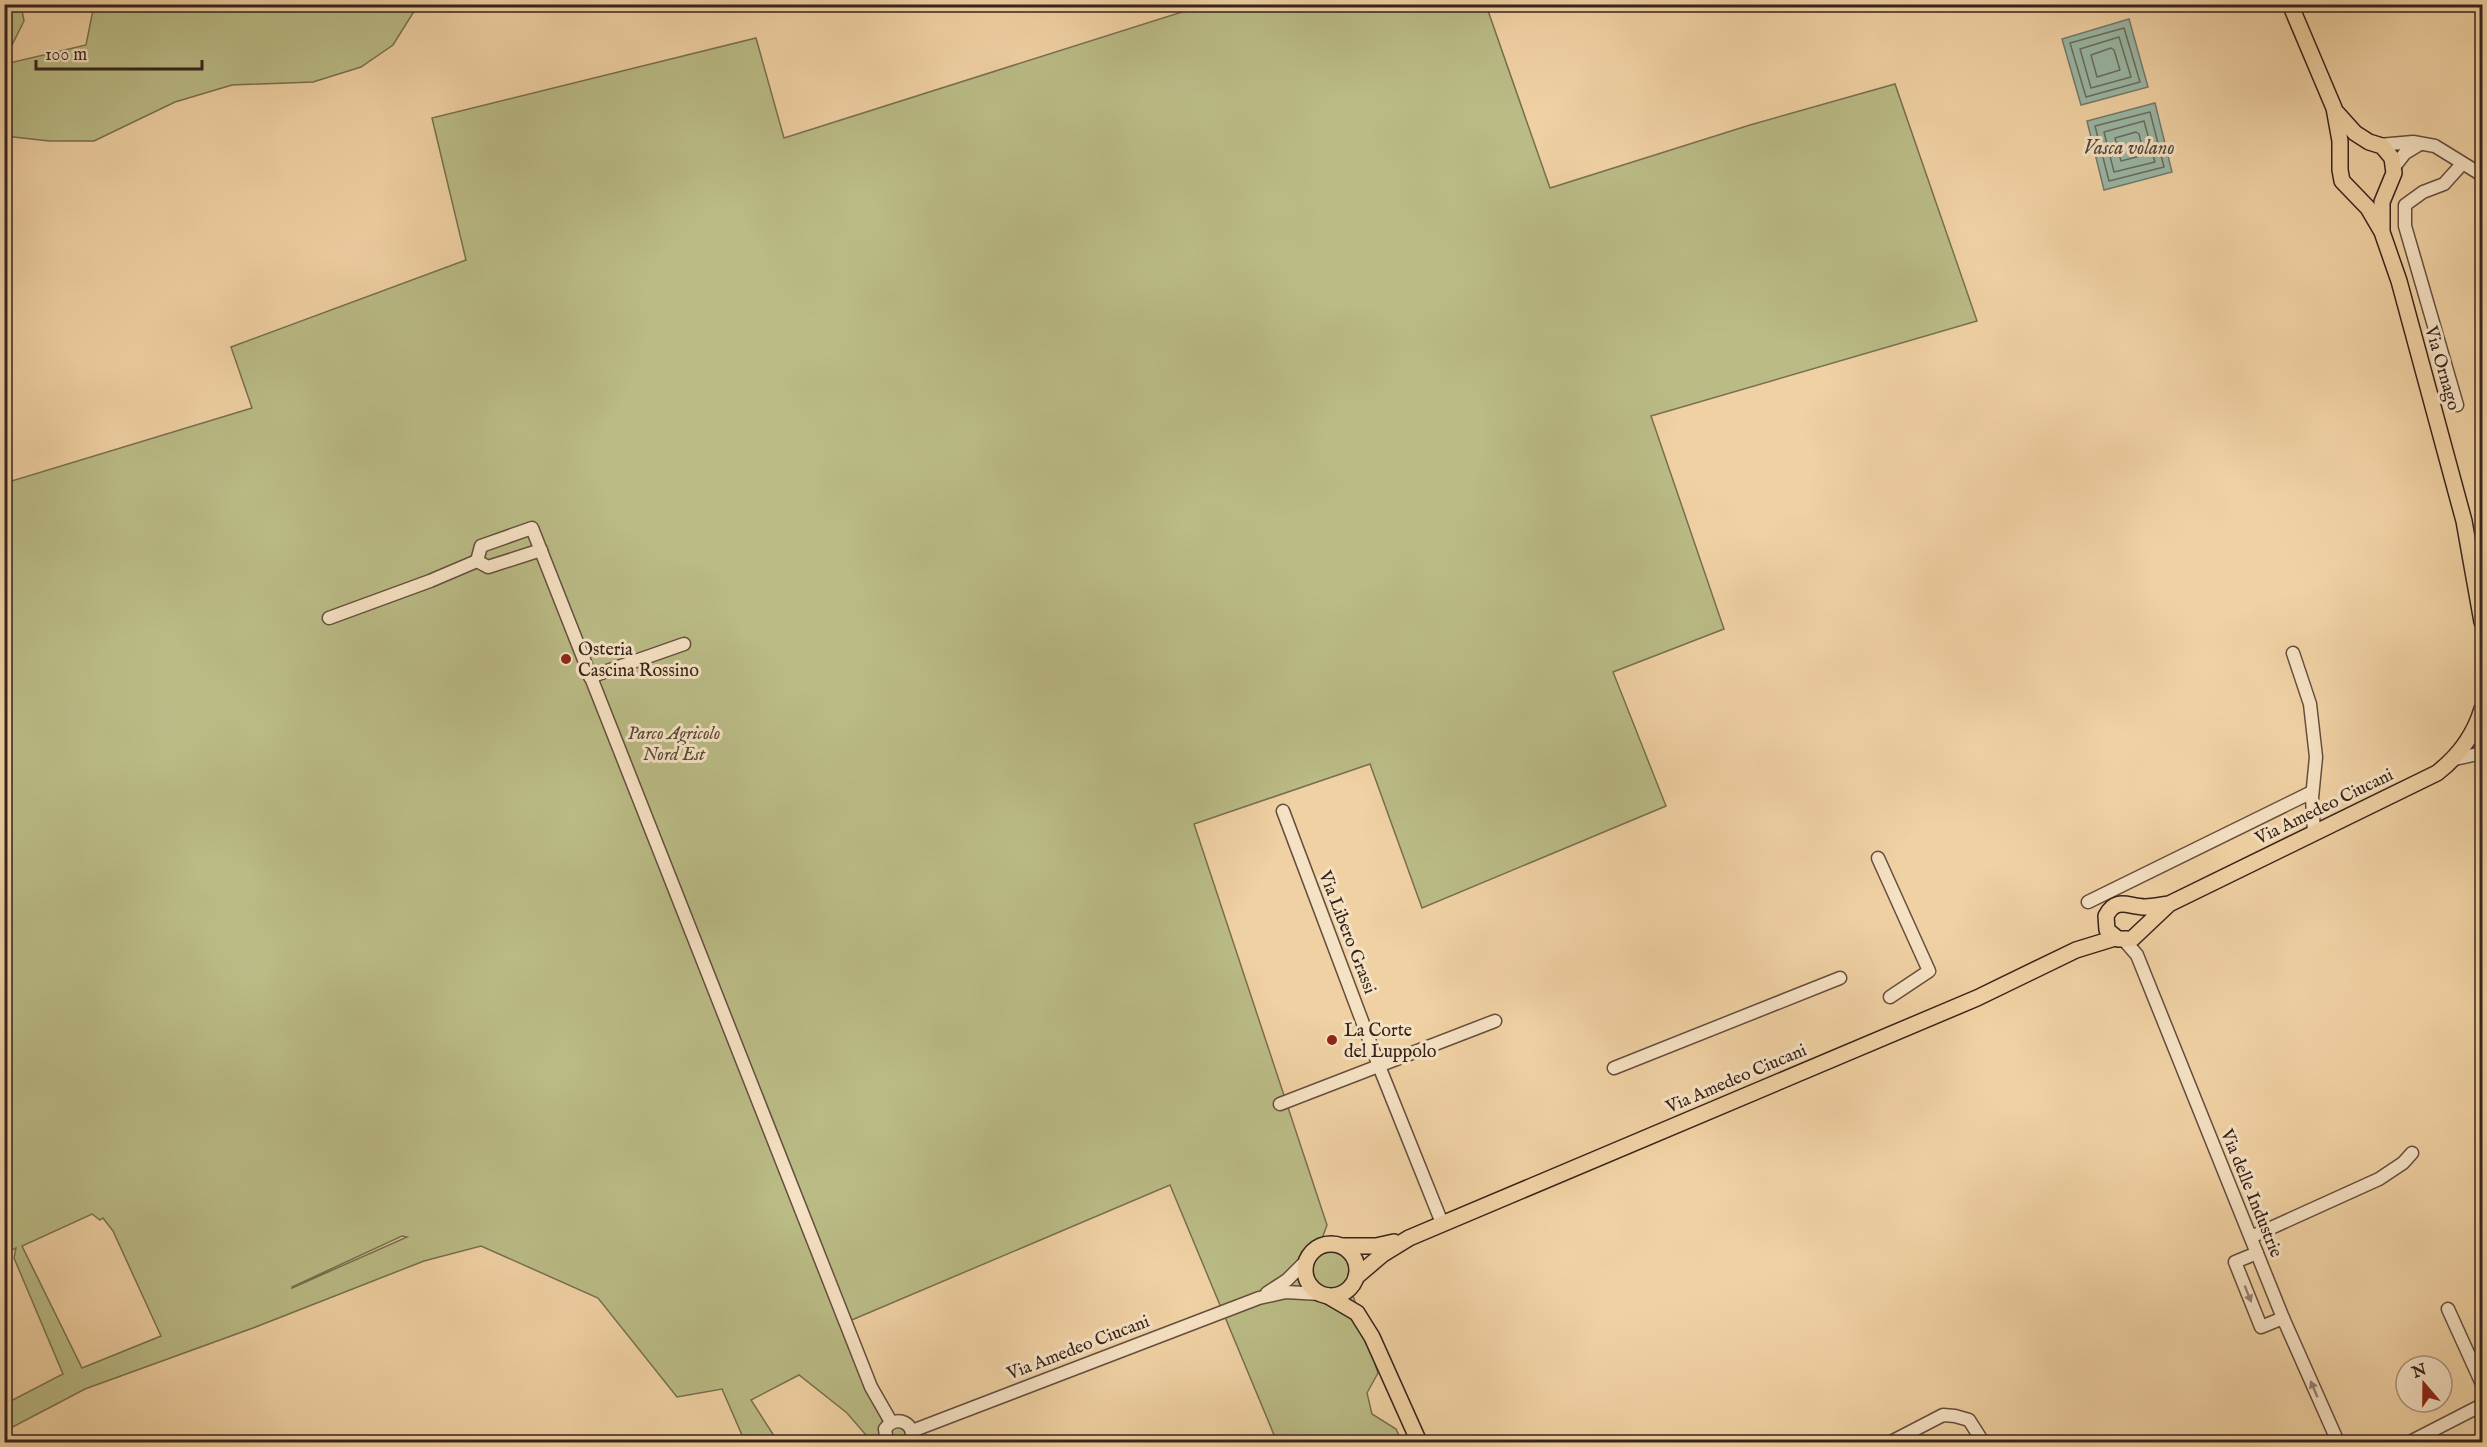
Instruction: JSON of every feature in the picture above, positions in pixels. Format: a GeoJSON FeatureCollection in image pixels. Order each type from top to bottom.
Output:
{"type":"FeatureCollection","features":[{"type":"Feature","properties":{"kind":"main road","name":"Via Ornago"},"geometry":{"type":"LineString","coordinates":[[2290,4],[2334,108],[2340,141],[2342,180],[2368,208],[2382,231],[2426,377],[2464,521],[2482,622]]}},
{"type":"Feature","properties":{"kind":"main road","name":"Via Ornago"},"geometry":{"type":"LineString","coordinates":[[2334,108],[2351,129],[2390,154],[2394,167],[2393,180],[2382,202],[2382,231]]}},
{"type":"Feature","properties":{"kind":"main road"},"geometry":{"type":"LineString","coordinates":[[2341,160],[2351,147],[2374,143]]}},
{"type":"Feature","properties":{"kind":"main road"},"geometry":{"type":"LineString","coordinates":[[2353,193],[2373,196],[2388,187]]}},
{"type":"Feature","properties":{"kind":"main road","name":"Via Amedeo Ciucani"},"geometry":{"type":"LineString","coordinates":[[1324,1295],[1345,1293],[1356,1278],[1380,1256],[1409,1238],[1442,1223],[1977,998],[2076,950],[2130,935],[2169,904],[2421,782],[2454,759],[2481,717]]}},
{"type":"Feature","properties":{"kind":"main road","name":"Via Amedeo Ciucani"},"geometry":{"type":"LineString","coordinates":[[2076,950],[2105,920],[2108,911],[2117,904],[2126,903],[2136,907],[2169,904]]}},
{"type":"Feature","properties":{"kind":"main road"},"geometry":{"type":"LineString","coordinates":[[2105,920],[2107,930],[2130,935],[2142,915],[2136,907]]}},
{"type":"Feature","properties":{"kind":"main road","name":"Via Amedeo Ciucani"},"geometry":{"type":"LineString","coordinates":[[1306,1260],[1320,1246],[1331,1244],[1376,1246],[1409,1238]]}},
{"type":"Feature","properties":{"kind":"main road"},"geometry":{"type":"LineString","coordinates":[[1342,1246],[1356,1260],[1356,1298],[1362,1322]]}},
{"type":"Feature","properties":{"kind":"main road"},"geometry":{"type":"LineString","coordinates":[[1306,1260],[1306,1280],[1311,1287],[1351,1308],[1362,1322],[1381,1354],[1419,1443]]}},
{"type":"Feature","properties":{"kind":"street"},"geometry":{"type":"LineString","coordinates":[[2374,143],[2413,142],[2438,148],[2482,175]]}},
{"type":"Feature","properties":{"kind":"street"},"geometry":{"type":"LineString","coordinates":[[2394,167],[2405,153],[2421,144]]}},
{"type":"Feature","properties":{"kind":"street"},"geometry":{"type":"LineString","coordinates":[[2457,405],[2405,226],[2405,205],[2423,192],[2444,184],[2462,164]]}},
{"type":"Feature","properties":{"kind":"street"},"geometry":{"type":"LineString","coordinates":[[2426,377],[2446,366]]}},
{"type":"Feature","properties":{"kind":"street"},"geometry":{"type":"LineString","coordinates":[[477,561],[481,546],[532,528],[871,1387],[891,1422]]}},
{"type":"Feature","properties":{"kind":"street"},"geometry":{"type":"LineString","coordinates":[[329,618],[477,561],[488,567],[541,550]]}},
{"type":"Feature","properties":{"kind":"street"},"geometry":{"type":"LineString","coordinates":[[590,677],[684,644]]}},
{"type":"Feature","properties":{"kind":"street"},"geometry":{"type":"LineString","coordinates":[[2293,653],[2310,704],[2316,758],[2312,792],[2314,832]]}},
{"type":"Feature","properties":{"kind":"street"},"geometry":{"type":"LineString","coordinates":[[2454,759],[2482,753]]}},
{"type":"Feature","properties":{"kind":"street","name":"Via Amedeo Ciucani"},"geometry":{"type":"LineString","coordinates":[[2088,902],[2312,792]]}},
{"type":"Feature","properties":{"kind":"street","name":"Via Libero Grassi"},"geometry":{"type":"LineString","coordinates":[[1283,811],[1379,1066],[1442,1223]]}},
{"type":"Feature","properties":{"kind":"street"},"geometry":{"type":"LineString","coordinates":[[1878,858],[1929,970],[1890,998]]}},
{"type":"Feature","properties":{"kind":"street","name":"Via delle Industrie"},"geometry":{"type":"LineString","coordinates":[[2130,935],[2283,1318],[2338,1443]]}},
{"type":"Feature","properties":{"kind":"street"},"geometry":{"type":"LineString","coordinates":[[1614,1068],[1840,978]]}},
{"type":"Feature","properties":{"kind":"street"},"geometry":{"type":"LineString","coordinates":[[1280,1104],[1495,1022]]}},
{"type":"Feature","properties":{"kind":"street"},"geometry":{"type":"LineString","coordinates":[[2251,1237],[2379,1179],[2403,1163],[2412,1153]]}},
{"type":"Feature","properties":{"kind":"street"},"geometry":{"type":"LineString","coordinates":[[2257,1253],[2235,1262],[2261,1327],[2283,1318]]}},
{"type":"Feature","properties":{"kind":"street","name":"Via Amedeo Ciucani"},"geometry":{"type":"LineString","coordinates":[[1259,1298],[1287,1280],[1306,1260]]}},
{"type":"Feature","properties":{"kind":"street","name":"Via Amedeo Ciucani"},"geometry":{"type":"LineString","coordinates":[[911,1437],[1259,1298],[1286,1292],[1324,1295]]}},
{"type":"Feature","properties":{"kind":"street"},"geometry":{"type":"LineString","coordinates":[[2448,1309],[2482,1384]]}},
{"type":"Feature","properties":{"kind":"street"},"geometry":{"type":"LineString","coordinates":[[2410,1443],[2482,1405]]}},
{"type":"Feature","properties":{"kind":"street"},"geometry":{"type":"LineString","coordinates":[[1891,1443],[1943,1415],[1969,1420],[1983,1443]]}},
{"type":"Feature","properties":{"kind":"street"},"geometry":{"type":"LineString","coordinates":[[891,1422],[904,1422],[911,1437]]}},
{"type":"Feature","properties":{"kind":"street"},"geometry":{"type":"LineString","coordinates":[[886,1442],[885,1431],[891,1422]]}},
{"type":"Feature","properties":{"kind":"green space"},"geometry":{"type":"Polygon","coordinates":[[[94,4],[418,5],[393,45],[361,67],[313,82],[232,85],[175,102],[94,141],[49,141],[5,136],[5,64],[86,45],[94,4]]]}},
{"type":"Feature","properties":{"kind":"green space"},"geometry":{"type":"Polygon","coordinates":[[[4,5],[21,5],[24,21],[11,47],[5,47],[4,5]]]}},
{"type":"Feature","properties":{"kind":"green space","name":"Parco Agricolo Nord Est"},"geometry":{"type":"Polygon","coordinates":[[[1204,5],[1486,5],[1550,188],[1750,125],[1895,84],[1977,321],[1651,416],[1724,629],[1613,672],[1666,806],[1422,908],[1370,764],[1194,824],[1327,1225],[1320,1244],[1321,1253],[1330,1251],[1338,1253],[1348,1261],[1350,1266],[1348,1280],[1378,1373],[1367,1393],[1372,1414],[1396,1429],[1402,1442],[1277,1442],[1170,1185],[847,1322],[890,1442],[872,1442],[847,1413],[799,1375],[751,1400],[778,1442],[745,1442],[722,1389],[677,1397],[598,1298],[481,1246],[424,1261],[253,1328],[85,1389],[5,1431],[5,1404],[63,1374],[14,1258],[16,1248],[5,1253],[5,483],[252,408],[231,347],[466,260],[432,118],[756,38],[784,138],[1204,5]],[[92,1214],[22,1246],[82,1368],[161,1336],[113,1231],[103,1218],[100,1220],[92,1214]],[[402,1236],[292,1287],[292,1288],[407,1237],[402,1236]]]}},
{"type":"Feature","properties":{"kind":"green space"},"geometry":{"type":"Polygon","coordinates":[[[898,1427],[906,1435],[898,1443],[890,1435],[898,1427]]]}},
{"type":"Feature","properties":{"kind":"water","name":"Vasca volano"},"geometry":{"type":"Polygon","coordinates":[[[2129,19],[2148,87],[2081,105],[2062,39],[2129,19]]]}},
{"type":"Feature","properties":{"kind":"water","name":"Vasca volano"},"geometry":{"type":"Polygon","coordinates":[[[2155,103],[2172,172],[2104,190],[2087,121],[2155,103]]]}},
{"type":"Feature","properties":{"kind":"place","name":"Osteria Cascina Rossino"},"geometry":{"type":"Point","coordinates":[566,659]}},
{"type":"Feature","properties":{"kind":"place","name":"La Corte del Luppolo"},"geometry":{"type":"Point","coordinates":[1332,1040]}}]}
